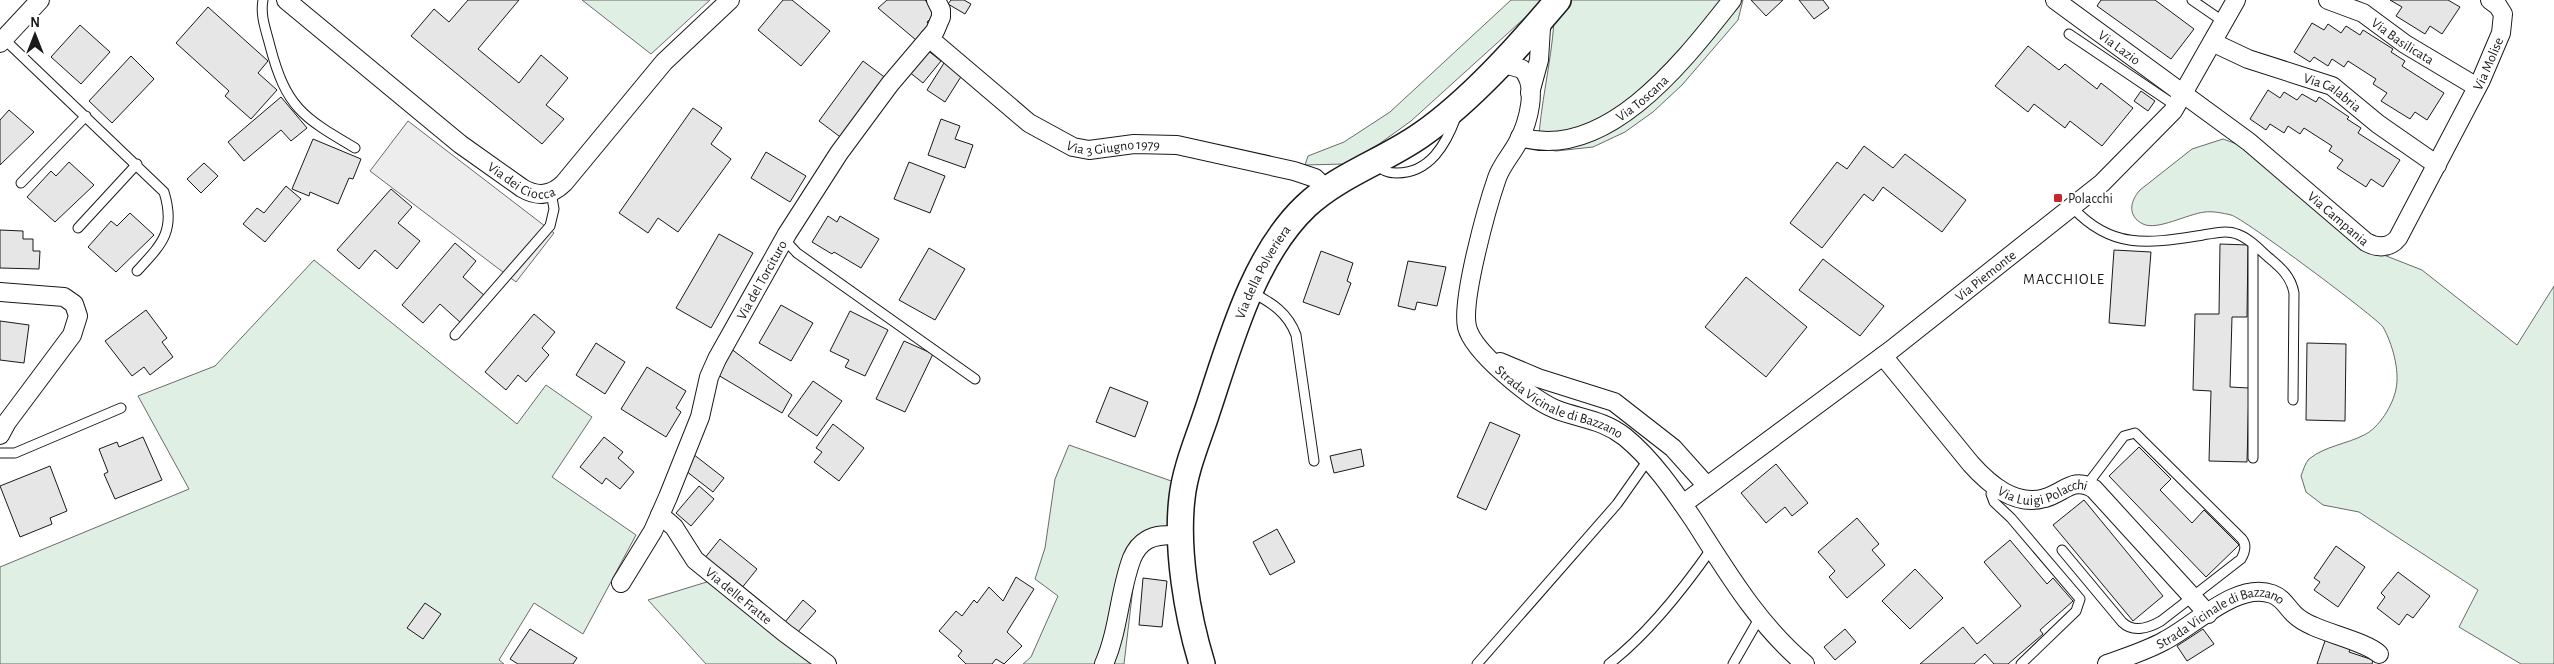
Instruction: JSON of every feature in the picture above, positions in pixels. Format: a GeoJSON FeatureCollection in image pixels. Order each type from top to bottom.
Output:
{"type":"FeatureCollection","features":[{"type":"Feature","properties":{"kind":"main road","name":"Via della Polveriera"},"geometry":{"type":"LineString","coordinates":[[1202,664],[1188,606],[1181,535],[1181,500],[1187,472],[1228,348],[1268,256],[1282,235],[1307,206],[1327,190],[1418,137],[1464,99],[1522,41],[1552,7]]}},
{"type":"Feature","properties":{"kind":"street"},"geometry":{"type":"LineString","coordinates":[[2,41],[40,0]]}},
{"type":"Feature","properties":{"kind":"street","name":"Via dei Ciocca"},"geometry":{"type":"LineString","coordinates":[[286,0],[481,160],[527,191],[538,194],[551,192],[564,184],[664,62],[730,0]]}},
{"type":"Feature","properties":{"kind":"street","name":"Via del Torcituro"},"geometry":{"type":"LineString","coordinates":[[621,583],[660,515],[700,417],[712,369],[784,240],[852,134],[939,24],[940,10],[936,0]]}},
{"type":"Feature","properties":{"kind":"street","name":"Via Toscana"},"geometry":{"type":"LineString","coordinates":[[1520,137],[1538,141],[1565,139],[1591,131],[1626,113],[1667,78],[1732,0]]}},
{"type":"Feature","properties":{"kind":"street","name":"Via Lazio"},"geometry":{"type":"LineString","coordinates":[[2055,0],[2180,101]]}},
{"type":"Feature","properties":{"kind":"street","name":"Via Piemonte"},"geometry":{"type":"LineString","coordinates":[[1683,504],[1883,356],[2073,208],[2114,172],[2180,101],[2214,43],[2236,0]]}},
{"type":"Feature","properties":{"kind":"street","name":"Via Basilicata"},"geometry":{"type":"LineString","coordinates":[[2328,0],[2363,13],[2405,44],[2477,88]]}},
{"type":"Feature","properties":{"kind":"street","name":"Via Molise"},"geometry":{"type":"LineString","coordinates":[[2456,127],[2477,88],[2504,25],[2501,11],[2490,0]]}},
{"type":"Feature","properties":{"kind":"street","name":"Strada Vicinale di Bazzano"},"geometry":{"type":"LineString","coordinates":[[1552,7],[1541,26],[1528,115],[1520,137],[1498,175],[1470,280],[1466,317],[1468,331],[1492,361],[1529,394],[1556,409],[1589,418],[1614,429],[1648,460],[1683,504],[1760,617],[1779,640],[1805,664]]}},
{"type":"Feature","properties":{"kind":"street","name":"Via 3 Giugno 1979"},"geometry":{"type":"LineString","coordinates":[[929,38],[1029,123],[1072,147],[1089,150],[1134,144],[1177,145],[1294,171],[1315,178],[1327,190]]}},
{"type":"Feature","properties":{"kind":"street","name":"Strada Vicinale di Bazzano"},"geometry":{"type":"LineString","coordinates":[[1522,41],[1533,44],[1537,56],[1532,82]]}},
{"type":"Feature","properties":{"kind":"street","name":"Via Calabria"},"geometry":{"type":"LineString","coordinates":[[2214,43],[2248,59],[2332,86],[2382,127],[2438,165]]}},
{"type":"Feature","properties":{"kind":"street"},"geometry":{"type":"LineString","coordinates":[[1493,70],[1508,65],[1517,67],[1532,82]]}},
{"type":"Feature","properties":{"kind":"street","name":"Via Campania"},"geometry":{"type":"LineString","coordinates":[[2180,101],[2257,148],[2366,242],[2374,246],[2388,246],[2397,240],[2438,165],[2456,127]]}},
{"type":"Feature","properties":{"kind":"street"},"geometry":{"type":"LineString","coordinates":[[0,292],[64,297],[74,304],[78,316],[72,335],[0,434]]}},
{"type":"Feature","properties":{"kind":"street"},"geometry":{"type":"LineString","coordinates":[[1475,342],[1489,355],[1510,367],[1614,402],[1673,448],[1707,486]]}},
{"type":"Feature","properties":{"kind":"street","name":"Via Luigi Polacchi"},"geometry":{"type":"LineString","coordinates":[[1883,356],[1971,464],[1993,485],[2009,494],[2026,500],[2046,498],[2072,484],[2087,485],[2096,490],[2194,596],[2208,614]]}},
{"type":"Feature","properties":{"kind":"street","name":"Via delle Fratte"},"geometry":{"type":"LineString","coordinates":[[660,515],[674,527],[695,560],[784,633],[827,664]]}},
{"type":"Feature","properties":{"kind":"street"},"geometry":{"type":"LineString","coordinates":[[1104,664],[1114,637],[1130,568],[1136,551],[1147,540],[1155,537],[1181,535]]}},
{"type":"Feature","properties":{"kind":"street","name":"Strada Vicinale di Bazzano"},"geometry":{"type":"LineString","coordinates":[[2107,664],[2165,641],[2244,593],[2267,592],[2281,598],[2300,619],[2339,637],[2368,646],[2379,654]]}},
{"type":"Feature","properties":{"kind":"lane"},"geometry":{"type":"LineString","coordinates":[[263,0],[263,19],[277,73],[285,91],[307,118],[355,148]]}},
{"type":"Feature","properties":{"kind":"lane"},"geometry":{"type":"LineString","coordinates":[[2192,0],[2224,22]]}},
{"type":"Feature","properties":{"kind":"lane"},"geometry":{"type":"LineString","coordinates":[[2069,34],[2180,101]]}},
{"type":"Feature","properties":{"kind":"lane"},"geometry":{"type":"LineString","coordinates":[[2,41],[86,116],[164,192],[169,222],[164,240],[137,271]]}},
{"type":"Feature","properties":{"kind":"lane"},"geometry":{"type":"LineString","coordinates":[[21,184],[86,116]]}},
{"type":"Feature","properties":{"kind":"lane"},"geometry":{"type":"LineString","coordinates":[[78,228],[137,164]]}},
{"type":"Feature","properties":{"kind":"lane"},"geometry":{"type":"LineString","coordinates":[[455,335],[550,226],[554,209],[551,192]]}},
{"type":"Feature","properties":{"kind":"lane"},"geometry":{"type":"LineString","coordinates":[[2073,208],[2095,227],[2124,240],[2149,243],[2230,232],[2237,233],[2284,272],[2293,286],[2295,303],[2293,400]]}},
{"type":"Feature","properties":{"kind":"lane"},"geometry":{"type":"LineString","coordinates":[[784,240],[797,253],[975,379]]}},
{"type":"Feature","properties":{"kind":"lane"},"geometry":{"type":"LineString","coordinates":[[2253,245],[2253,458]]}},
{"type":"Feature","properties":{"kind":"lane"},"geometry":{"type":"LineString","coordinates":[[1251,292],[1271,303],[1283,313],[1296,334],[1314,461]]}},
{"type":"Feature","properties":{"kind":"lane"},"geometry":{"type":"LineString","coordinates":[[0,453],[15,453],[121,408]]}},
{"type":"Feature","properties":{"kind":"lane"},"geometry":{"type":"LineString","coordinates":[[2062,550],[2128,627],[2142,628],[2155,625],[2241,559],[2245,548],[2242,539],[2135,434],[2124,436],[2087,485]]}},
{"type":"Feature","properties":{"kind":"lane"},"geometry":{"type":"LineString","coordinates":[[1477,664],[1617,504],[1648,460]]}},
{"type":"Feature","properties":{"kind":"lane"},"geometry":{"type":"LineString","coordinates":[[1993,485],[1991,494],[1994,502],[2011,518],[2080,599],[2076,611],[2021,664]]}},
{"type":"Feature","properties":{"kind":"lane"},"geometry":{"type":"LineString","coordinates":[[1609,664],[1629,647],[1681,588],[1712,548]]}},
{"type":"Feature","properties":{"kind":"lane"},"geometry":{"type":"LineString","coordinates":[[1733,664],[1760,617]]}},
{"type":"Feature","properties":{"kind":"green space"},"geometry":{"type":"Polygon","coordinates":[[[582,0],[710,0],[651,54],[582,0]]]}},
{"type":"Feature","properties":{"kind":"green space"},"geometry":{"type":"Polygon","coordinates":[[[1511,0],[1743,0],[1738,20],[1682,85],[1653,112],[1625,132],[1593,147],[1556,151],[1538,148],[1554,22],[1539,5],[1411,121],[1379,144],[1344,164],[1305,165],[1308,156],[1344,142],[1390,112],[1511,0]]]}},
{"type":"Feature","properties":{"kind":"green space"},"geometry":{"type":"Polygon","coordinates":[[[2223,139],[2245,147],[2366,248],[2422,270],[2517,345],[2554,286],[2554,664],[2521,664],[2459,627],[2478,590],[2359,512],[2323,505],[2306,492],[2301,476],[2309,459],[2322,451],[2370,432],[2380,422],[2392,402],[2396,389],[2397,374],[2394,357],[2383,327],[2375,320],[2309,268],[2259,232],[2231,215],[2218,212],[2198,213],[2164,224],[2149,226],[2134,217],[2132,203],[2140,190],[2192,149],[2223,139]]]}},
{"type":"Feature","properties":{"kind":"green space"},"geometry":{"type":"Polygon","coordinates":[[[314,260],[517,424],[546,385],[592,417],[552,477],[636,535],[583,634],[534,603],[499,660],[504,664],[0,664],[0,567],[189,489],[138,396],[215,366],[314,260]]]}},
{"type":"Feature","properties":{"kind":"green space"},"geometry":{"type":"Polygon","coordinates":[[[1069,445],[1177,483],[1173,525],[1162,527],[1139,537],[1124,664],[1023,664],[1031,657],[1058,596],[1035,579],[1045,548],[1055,479],[1069,445]]]}},
{"type":"Feature","properties":{"kind":"green space"},"geometry":{"type":"Polygon","coordinates":[[[710,581],[819,664],[706,664],[648,600],[710,581]]]}},
{"type":"Feature","properties":{"kind":"shaded area"},"geometry":{"type":"Polygon","coordinates":[[[408,121],[554,233],[516,282],[370,171],[408,121]]]}},
{"type":"Feature","properties":{"kind":"building"},"geometry":{"type":"Polygon","coordinates":[[[468,0],[519,0],[478,49],[519,83],[541,55],[568,78],[546,105],[564,119],[542,144],[411,36],[434,9],[449,22],[468,0]]]}},
{"type":"Feature","properties":{"kind":"building"},"geometry":{"type":"Polygon","coordinates":[[[783,0],[792,0],[830,31],[801,66],[758,30],[783,0]]]}},
{"type":"Feature","properties":{"kind":"building"},"geometry":{"type":"Polygon","coordinates":[[[887,0],[925,0],[936,14],[927,22],[930,26],[916,40],[878,8],[887,0]]]}},
{"type":"Feature","properties":{"kind":"building"},"geometry":{"type":"Polygon","coordinates":[[[951,0],[964,0],[971,4],[965,14],[948,4],[951,0]]]}},
{"type":"Feature","properties":{"kind":"building"},"geometry":{"type":"Polygon","coordinates":[[[1751,0],[1783,0],[1766,16],[1751,0]]]}},
{"type":"Feature","properties":{"kind":"building"},"geometry":{"type":"Polygon","coordinates":[[[1799,0],[1823,0],[1829,8],[1814,19],[1799,0]]]}},
{"type":"Feature","properties":{"kind":"building"},"geometry":{"type":"Polygon","coordinates":[[[2101,0],[2155,0],[2194,29],[2171,59],[2097,6],[2101,0]]]}},
{"type":"Feature","properties":{"kind":"building"},"geometry":{"type":"Polygon","coordinates":[[[2390,0],[2448,0],[2460,7],[2442,34],[2430,26],[2425,34],[2396,16],[2402,7],[2390,0]]]}},
{"type":"Feature","properties":{"kind":"building"},"geometry":{"type":"Polygon","coordinates":[[[208,7],[268,61],[258,73],[277,90],[251,119],[225,96],[229,91],[176,43],[208,7]]]}},
{"type":"Feature","properties":{"kind":"building"},"geometry":{"type":"Polygon","coordinates":[[[2312,23],[2324,30],[2328,24],[2341,33],[2346,26],[2360,35],[2363,30],[2393,49],[2391,52],[2405,61],[2402,66],[2444,93],[2427,120],[2415,112],[2410,119],[2381,101],[2387,93],[2373,84],[2376,79],[2348,61],[2344,67],[2332,59],[2328,66],[2314,57],[2310,62],[2294,52],[2312,23]]]}},
{"type":"Feature","properties":{"kind":"building"},"geometry":{"type":"Polygon","coordinates":[[[80,25],[110,52],[81,84],[51,57],[80,25]]]}},
{"type":"Feature","properties":{"kind":"building"},"geometry":{"type":"Polygon","coordinates":[[[2028,46],[2059,70],[2065,64],[2097,89],[2101,83],[2133,108],[2102,146],[2070,121],[2065,128],[2034,104],[2028,112],[1995,86],[2028,46]]]}},
{"type":"Feature","properties":{"kind":"building"},"geometry":{"type":"Polygon","coordinates":[[[926,49],[941,61],[923,83],[908,71],[926,49]]]}},
{"type":"Feature","properties":{"kind":"building"},"geometry":{"type":"Polygon","coordinates":[[[131,56],[154,79],[112,123],[89,101],[131,56]]]}},
{"type":"Feature","properties":{"kind":"building"},"geometry":{"type":"Polygon","coordinates":[[[863,61],[887,79],[843,139],[819,121],[863,61]]]}},
{"type":"Feature","properties":{"kind":"building"},"geometry":{"type":"Polygon","coordinates":[[[944,63],[962,75],[945,102],[927,90],[944,63]]]}},
{"type":"Feature","properties":{"kind":"building"},"geometry":{"type":"Polygon","coordinates":[[[2268,90],[2280,98],[2284,92],[2297,100],[2302,94],[2316,102],[2319,97],[2349,117],[2347,119],[2361,128],[2358,133],[2400,160],[2383,187],[2371,179],[2366,187],[2337,168],[2343,160],[2329,151],[2332,146],[2304,128],[2300,134],[2288,126],[2284,133],[2270,124],[2266,130],[2250,119],[2268,90]]]}},
{"type":"Feature","properties":{"kind":"building"},"geometry":{"type":"Polygon","coordinates":[[[2141,91],[2155,101],[2148,111],[2134,101],[2141,91]]]}},
{"type":"Feature","properties":{"kind":"building"},"geometry":{"type":"Polygon","coordinates":[[[281,97],[307,128],[291,141],[281,130],[244,161],[228,142],[281,97]]]}},
{"type":"Feature","properties":{"kind":"building"},"geometry":{"type":"Polygon","coordinates":[[[693,108],[722,128],[711,144],[731,159],[678,232],[658,218],[648,233],[619,213],[693,108]]]}},
{"type":"Feature","properties":{"kind":"building"},"geometry":{"type":"Polygon","coordinates":[[[9,110],[34,132],[0,165],[0,120],[9,110]]]}},
{"type":"Feature","properties":{"kind":"building"},"geometry":{"type":"Polygon","coordinates":[[[941,119],[960,126],[955,139],[973,145],[965,168],[928,155],[941,119]]]}},
{"type":"Feature","properties":{"kind":"building"},"geometry":{"type":"Polygon","coordinates":[[[313,139],[361,159],[353,179],[349,178],[338,204],[310,192],[309,196],[292,189],[313,139]]]}},
{"type":"Feature","properties":{"kind":"building"},"geometry":{"type":"Polygon","coordinates":[[[1864,146],[1893,168],[1905,154],[1966,200],[1942,232],[1883,187],[1873,201],[1864,194],[1822,248],[1790,223],[1837,162],[1847,169],[1864,146]]]}},
{"type":"Feature","properties":{"kind":"building"},"geometry":{"type":"Polygon","coordinates":[[[766,152],[806,176],[790,202],[751,178],[766,152]]]}},
{"type":"Feature","properties":{"kind":"building"},"geometry":{"type":"Polygon","coordinates":[[[69,162],[94,185],[55,222],[27,197],[51,171],[56,176],[69,162]]]}},
{"type":"Feature","properties":{"kind":"building"},"geometry":{"type":"Polygon","coordinates":[[[909,162],[945,176],[930,213],[894,199],[909,162]]]}},
{"type":"Feature","properties":{"kind":"building"},"geometry":{"type":"Polygon","coordinates":[[[204,163],[218,176],[201,193],[187,179],[204,163]]]}},
{"type":"Feature","properties":{"kind":"building"},"geometry":{"type":"Polygon","coordinates":[[[286,186],[301,199],[265,242],[243,224],[257,208],[264,213],[286,186]]]}},
{"type":"Feature","properties":{"kind":"building"},"geometry":{"type":"Polygon","coordinates":[[[391,189],[412,207],[398,223],[420,241],[397,269],[375,250],[359,269],[337,250],[391,189]]]}},
{"type":"Feature","properties":{"kind":"building"},"geometry":{"type":"Polygon","coordinates":[[[130,213],[154,235],[116,272],[88,247],[111,221],[117,226],[130,213]]]}},
{"type":"Feature","properties":{"kind":"building"},"geometry":{"type":"Polygon","coordinates":[[[828,216],[837,222],[840,216],[879,239],[861,268],[812,242],[828,216]]]}},
{"type":"Feature","properties":{"kind":"building"},"geometry":{"type":"Polygon","coordinates":[[[0,230],[23,231],[23,239],[33,239],[33,251],[40,251],[39,269],[0,268],[0,230]]]}},
{"type":"Feature","properties":{"kind":"building"},"geometry":{"type":"Polygon","coordinates":[[[719,234],[753,253],[711,328],[676,308],[719,234]]]}},
{"type":"Feature","properties":{"kind":"building"},"geometry":{"type":"Polygon","coordinates":[[[455,243],[476,261],[463,277],[485,296],[461,323],[440,304],[423,323],[402,305],[455,243]]]}},
{"type":"Feature","properties":{"kind":"building"},"geometry":{"type":"Polygon","coordinates":[[[2220,244],[2248,245],[2247,317],[2232,317],[2230,387],[2249,388],[2247,462],[2209,461],[2211,391],[2193,390],[2195,314],[2219,314],[2220,244]]]}},
{"type":"Feature","properties":{"kind":"building"},"geometry":{"type":"Polygon","coordinates":[[[929,248],[965,269],[935,320],[899,300],[929,248]]]}},
{"type":"Feature","properties":{"kind":"building"},"geometry":{"type":"Polygon","coordinates":[[[2114,250],[2151,252],[2145,326],[2109,323],[2114,250]]]}},
{"type":"Feature","properties":{"kind":"building"},"geometry":{"type":"Polygon","coordinates":[[[1321,251],[1353,263],[1347,281],[1351,283],[1339,315],[1303,302],[1321,251]]]}},
{"type":"Feature","properties":{"kind":"building"},"geometry":{"type":"Polygon","coordinates":[[[1823,259],[1884,306],[1860,336],[1799,290],[1823,259]]]}},
{"type":"Feature","properties":{"kind":"building"},"geometry":{"type":"Polygon","coordinates":[[[1408,261],[1446,267],[1437,306],[1417,302],[1415,310],[1398,306],[1408,261]]]}},
{"type":"Feature","properties":{"kind":"building"},"geometry":{"type":"Polygon","coordinates":[[[1746,277],[1807,327],[1766,377],[1705,327],[1746,277]]]}},
{"type":"Feature","properties":{"kind":"building"},"geometry":{"type":"Polygon","coordinates":[[[781,305],[813,323],[791,361],[759,343],[781,305]]]}},
{"type":"Feature","properties":{"kind":"building"},"geometry":{"type":"Polygon","coordinates":[[[146,310],[167,338],[162,342],[173,357],[150,375],[144,367],[132,376],[105,341],[146,310]]]}},
{"type":"Feature","properties":{"kind":"building"},"geometry":{"type":"Polygon","coordinates":[[[850,311],[888,330],[865,376],[845,367],[849,360],[830,351],[850,311]]]}},
{"type":"Feature","properties":{"kind":"building"},"geometry":{"type":"Polygon","coordinates":[[[534,314],[555,332],[542,348],[549,355],[526,382],[518,375],[506,390],[485,372],[534,314]]]}},
{"type":"Feature","properties":{"kind":"building"},"geometry":{"type":"Polygon","coordinates":[[[0,321],[29,325],[24,363],[0,360],[0,321]]]}},
{"type":"Feature","properties":{"kind":"building"},"geometry":{"type":"Polygon","coordinates":[[[904,341],[933,354],[905,412],[876,399],[904,341]]]}},
{"type":"Feature","properties":{"kind":"building"},"geometry":{"type":"Polygon","coordinates":[[[596,343],[625,362],[605,394],[576,375],[596,343]]]}},
{"type":"Feature","properties":{"kind":"building"},"geometry":{"type":"Polygon","coordinates":[[[2307,343],[2346,344],[2345,421],[2306,420],[2307,343]]]}},
{"type":"Feature","properties":{"kind":"building"},"geometry":{"type":"Polygon","coordinates":[[[730,348],[792,395],[782,413],[718,375],[730,348]]]}},
{"type":"Feature","properties":{"kind":"building"},"geometry":{"type":"Polygon","coordinates":[[[647,367],[686,391],[676,408],[681,412],[666,437],[621,409],[647,367]]]}},
{"type":"Feature","properties":{"kind":"building"},"geometry":{"type":"Polygon","coordinates":[[[813,381],[842,401],[817,436],[788,416],[813,381]]]}},
{"type":"Feature","properties":{"kind":"building"},"geometry":{"type":"Polygon","coordinates":[[[1110,387],[1148,402],[1135,437],[1096,422],[1110,387]]]}},
{"type":"Feature","properties":{"kind":"building"},"geometry":{"type":"Polygon","coordinates":[[[1490,422],[1520,435],[1486,510],[1457,497],[1490,422]]]}},
{"type":"Feature","properties":{"kind":"building"},"geometry":{"type":"Polygon","coordinates":[[[833,424],[864,448],[839,481],[814,462],[822,452],[816,448],[833,424]]]}},
{"type":"Feature","properties":{"kind":"building"},"geometry":{"type":"Polygon","coordinates":[[[143,437],[162,480],[115,499],[104,474],[108,472],[99,449],[117,442],[119,447],[143,437]]]}},
{"type":"Feature","properties":{"kind":"building"},"geometry":{"type":"Polygon","coordinates":[[[604,437],[623,452],[618,458],[634,472],[620,489],[606,478],[602,484],[580,467],[604,437]]]}},
{"type":"Feature","properties":{"kind":"building"},"geometry":{"type":"Polygon","coordinates":[[[2139,447],[2171,479],[2160,490],[2192,523],[2204,510],[2239,545],[2206,577],[2109,476],[2139,447]]]}},
{"type":"Feature","properties":{"kind":"building"},"geometry":{"type":"Polygon","coordinates":[[[1361,449],[1364,466],[1334,473],[1330,456],[1361,449]]]}},
{"type":"Feature","properties":{"kind":"building"},"geometry":{"type":"Polygon","coordinates":[[[693,454],[724,478],[713,492],[686,471],[693,454]]]}},
{"type":"Feature","properties":{"kind":"building"},"geometry":{"type":"Polygon","coordinates":[[[1776,464],[1808,503],[1792,516],[1785,507],[1766,523],[1741,493],[1776,464]]]}},
{"type":"Feature","properties":{"kind":"building"},"geometry":{"type":"Polygon","coordinates":[[[50,466],[67,511],[50,518],[52,524],[20,537],[0,486],[50,466]]]}},
{"type":"Feature","properties":{"kind":"building"},"geometry":{"type":"Polygon","coordinates":[[[699,486],[714,499],[691,526],[676,513],[699,486]]]}},
{"type":"Feature","properties":{"kind":"building"},"geometry":{"type":"Polygon","coordinates":[[[2084,500],[2163,596],[2133,621],[2053,525],[2084,500]]]}},
{"type":"Feature","properties":{"kind":"building"},"geometry":{"type":"Polygon","coordinates":[[[1857,518],[1879,544],[1872,550],[1885,565],[1847,598],[1829,577],[1835,571],[1818,552],[1857,518]]]}},
{"type":"Feature","properties":{"kind":"building"},"geometry":{"type":"Polygon","coordinates":[[[1277,529],[1295,562],[1270,575],[1253,542],[1277,529]]]}},
{"type":"Feature","properties":{"kind":"building"},"geometry":{"type":"Polygon","coordinates":[[[720,539],[757,569],[741,589],[704,559],[720,539]]]}},
{"type":"Feature","properties":{"kind":"building"},"geometry":{"type":"Polygon","coordinates":[[[2010,540],[2047,584],[2053,578],[2073,601],[2040,630],[2043,634],[2008,664],[1994,664],[1985,654],[1974,664],[1920,664],[1963,627],[1977,644],[2021,606],[1984,562],[2010,540]]]}},
{"type":"Feature","properties":{"kind":"building"},"geometry":{"type":"Polygon","coordinates":[[[2336,546],[2365,567],[2338,607],[2314,590],[2320,582],[2314,578],[2336,546]]]}},
{"type":"Feature","properties":{"kind":"building"},"geometry":{"type":"Polygon","coordinates":[[[1915,569],[1943,598],[1910,629],[1882,601],[1915,569]]]}},
{"type":"Feature","properties":{"kind":"building"},"geometry":{"type":"Polygon","coordinates":[[[2398,572],[2430,596],[2413,618],[2407,614],[2399,625],[2377,608],[2385,597],[2381,593],[2398,572]]]}},
{"type":"Feature","properties":{"kind":"building"},"geometry":{"type":"Polygon","coordinates":[[[1016,577],[1034,589],[1007,632],[1022,646],[1004,664],[996,659],[992,664],[966,664],[958,656],[962,651],[939,631],[956,611],[962,616],[974,600],[977,603],[989,587],[1003,601],[1016,577]]]}},
{"type":"Feature","properties":{"kind":"building"},"geometry":{"type":"Polygon","coordinates":[[[1143,578],[1167,581],[1162,627],[1139,625],[1143,578]]]}},
{"type":"Feature","properties":{"kind":"building"},"geometry":{"type":"Polygon","coordinates":[[[803,600],[816,611],[797,633],[785,622],[803,600]]]}},
{"type":"Feature","properties":{"kind":"building"},"geometry":{"type":"Polygon","coordinates":[[[425,603],[441,614],[423,639],[407,628],[425,603]]]}},
{"type":"Feature","properties":{"kind":"building"},"geometry":{"type":"Polygon","coordinates":[[[530,629],[577,658],[573,664],[518,664],[510,659],[530,629]]]}},
{"type":"Feature","properties":{"kind":"building"},"geometry":{"type":"Polygon","coordinates":[[[1845,629],[1856,642],[1835,660],[1824,647],[1845,629]]]}},
{"type":"Feature","properties":{"kind":"building"},"geometry":{"type":"Polygon","coordinates":[[[2203,629],[2214,644],[2187,661],[2177,646],[2203,629]]]}},
{"type":"Feature","properties":{"kind":"building"},"geometry":{"type":"Polygon","coordinates":[[[2326,638],[2351,647],[2349,652],[2373,660],[2372,664],[2317,664],[2326,638]]]}},
{"type":"Feature","properties":{"kind":"place","name":"Polacchi"},"geometry":{"type":"Point","coordinates":[2058,198]}},
{"type":"Feature","properties":{"kind":"district","name":"MACCHIOLE"},"geometry":{"type":"Point","coordinates":[2064,279]}}]}
